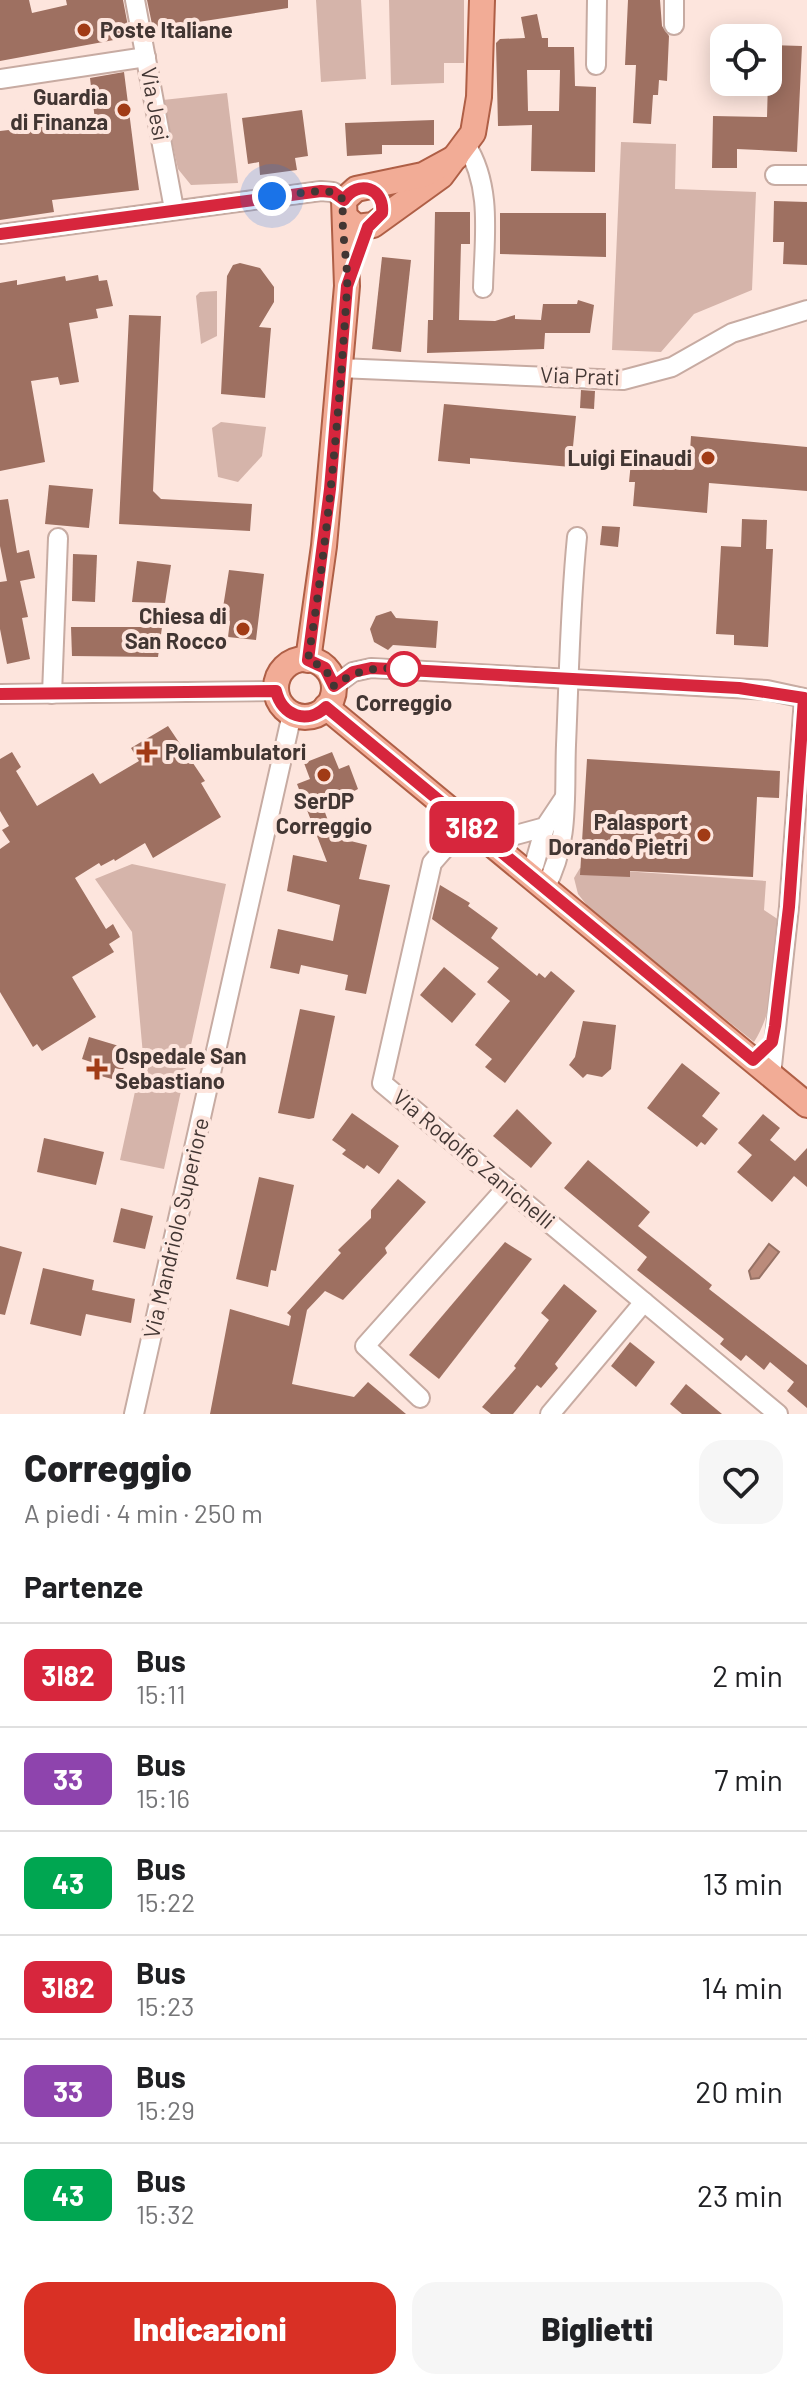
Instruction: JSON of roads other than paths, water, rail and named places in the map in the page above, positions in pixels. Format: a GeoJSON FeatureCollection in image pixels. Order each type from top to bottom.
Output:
{"type":"FeatureCollection","features":[{"type":"Feature","properties":{"kind":"main road"},"geometry":{"type":"LineString","coordinates":[[360,215],[441,176],[473,133],[478,109],[482,0]]}},
{"type":"Feature","properties":{"kind":"main road"},"geometry":{"type":"LineString","coordinates":[[308,660],[326,532],[347,286],[360,215],[382,200],[367,188],[423,175],[461,151]]}},
{"type":"Feature","properties":{"kind":"main road"},"geometry":{"type":"LineString","coordinates":[[330,697],[307,717],[292,714],[283,707],[276,691],[284,668],[308,660],[325,668],[330,697],[474,828],[807,1105]]}},
{"type":"Feature","properties":{"kind":"street","name":"Via Jesi"},"geometry":{"type":"LineString","coordinates":[[135,0],[174,209]]}},
{"type":"Feature","properties":{"kind":"street"},"geometry":{"type":"LineString","coordinates":[[596,65],[597,0]]}},
{"type":"Feature","properties":{"kind":"street"},"geometry":{"type":"LineString","coordinates":[[674,0],[674,25]]}},
{"type":"Feature","properties":{"kind":"street"},"geometry":{"type":"LineString","coordinates":[[0,79],[146,57]]}},
{"type":"Feature","properties":{"kind":"street"},"geometry":{"type":"LineString","coordinates":[[461,151],[481,175],[485,200],[483,288]]}},
{"type":"Feature","properties":{"kind":"street"},"geometry":{"type":"LineString","coordinates":[[775,175],[807,175]]}},
{"type":"Feature","properties":{"kind":"street"},"geometry":{"type":"LineString","coordinates":[[0,234],[321,191],[333,192],[360,215]]}},
{"type":"Feature","properties":{"kind":"street","name":"Via Prati"},"geometry":{"type":"LineString","coordinates":[[339,368],[623,380],[672,367],[732,333],[807,310]]}},
{"type":"Feature","properties":{"kind":"street"},"geometry":{"type":"LineString","coordinates":[[538,882],[555,869],[566,828],[569,681],[577,537]]}},
{"type":"Feature","properties":{"kind":"street"},"geometry":{"type":"LineString","coordinates":[[52,694],[58,538]]}},
{"type":"Feature","properties":{"kind":"street"},"geometry":{"type":"LineString","coordinates":[[330,697],[353,672],[371,668],[767,690],[804,698],[798,908],[772,1042],[762,1068]]}},
{"type":"Feature","properties":{"kind":"street"},"geometry":{"type":"LineString","coordinates":[[0,694],[276,691]]}},
{"type":"Feature","properties":{"kind":"street","name":"Via Mandriolo Superiore"},"geometry":{"type":"LineString","coordinates":[[134,1414],[292,714]]}},
{"type":"Feature","properties":{"kind":"street"},"geometry":{"type":"LineString","coordinates":[[538,882],[545,827],[565,797]]}},
{"type":"Feature","properties":{"kind":"street"},"geometry":{"type":"LineString","coordinates":[[474,828],[512,836],[545,827]]}},
{"type":"Feature","properties":{"kind":"street","name":"Via Rodolfo Zanichelli"},"geometry":{"type":"LineString","coordinates":[[474,828],[432,863],[382,1083],[778,1414]]}},
{"type":"Feature","properties":{"kind":"street"},"geometry":{"type":"LineString","coordinates":[[420,1398],[365,1346],[507,1187]]}},
{"type":"Feature","properties":{"kind":"street"},"geometry":{"type":"LineString","coordinates":[[550,1414],[644,1302]]}},
{"type":"Feature","properties":{"kind":"place","name":"Poste Italiane"},"geometry":{"type":"Point","coordinates":[84,30]}},
{"type":"Feature","properties":{"kind":"place","name":"Guardia di Finanza"},"geometry":{"type":"Point","coordinates":[124,110]}},
{"type":"Feature","properties":{"kind":"place","name":"Luigi Einaudi"},"geometry":{"type":"Point","coordinates":[708,458]}},
{"type":"Feature","properties":{"kind":"place","name":"Chiesa di San Rocco"},"geometry":{"type":"Point","coordinates":[243,629]}},
{"type":"Feature","properties":{"kind":"place","name":"Correggio"},"geometry":{"type":"Point","coordinates":[404,669]}},
{"type":"Feature","properties":{"kind":"place","name":"Poliambulatori"},"geometry":{"type":"Point","coordinates":[147,752]}},
{"type":"Feature","properties":{"kind":"place","name":"SerDP Correggio"},"geometry":{"type":"Point","coordinates":[324,775]}},
{"type":"Feature","properties":{"kind":"place","name":"Palasport Dorando Pietri"},"geometry":{"type":"Point","coordinates":[704,835]}},
{"type":"Feature","properties":{"kind":"place","name":"Ospedale San Sebastiano"},"geometry":{"type":"Point","coordinates":[97,1069]}}]}
